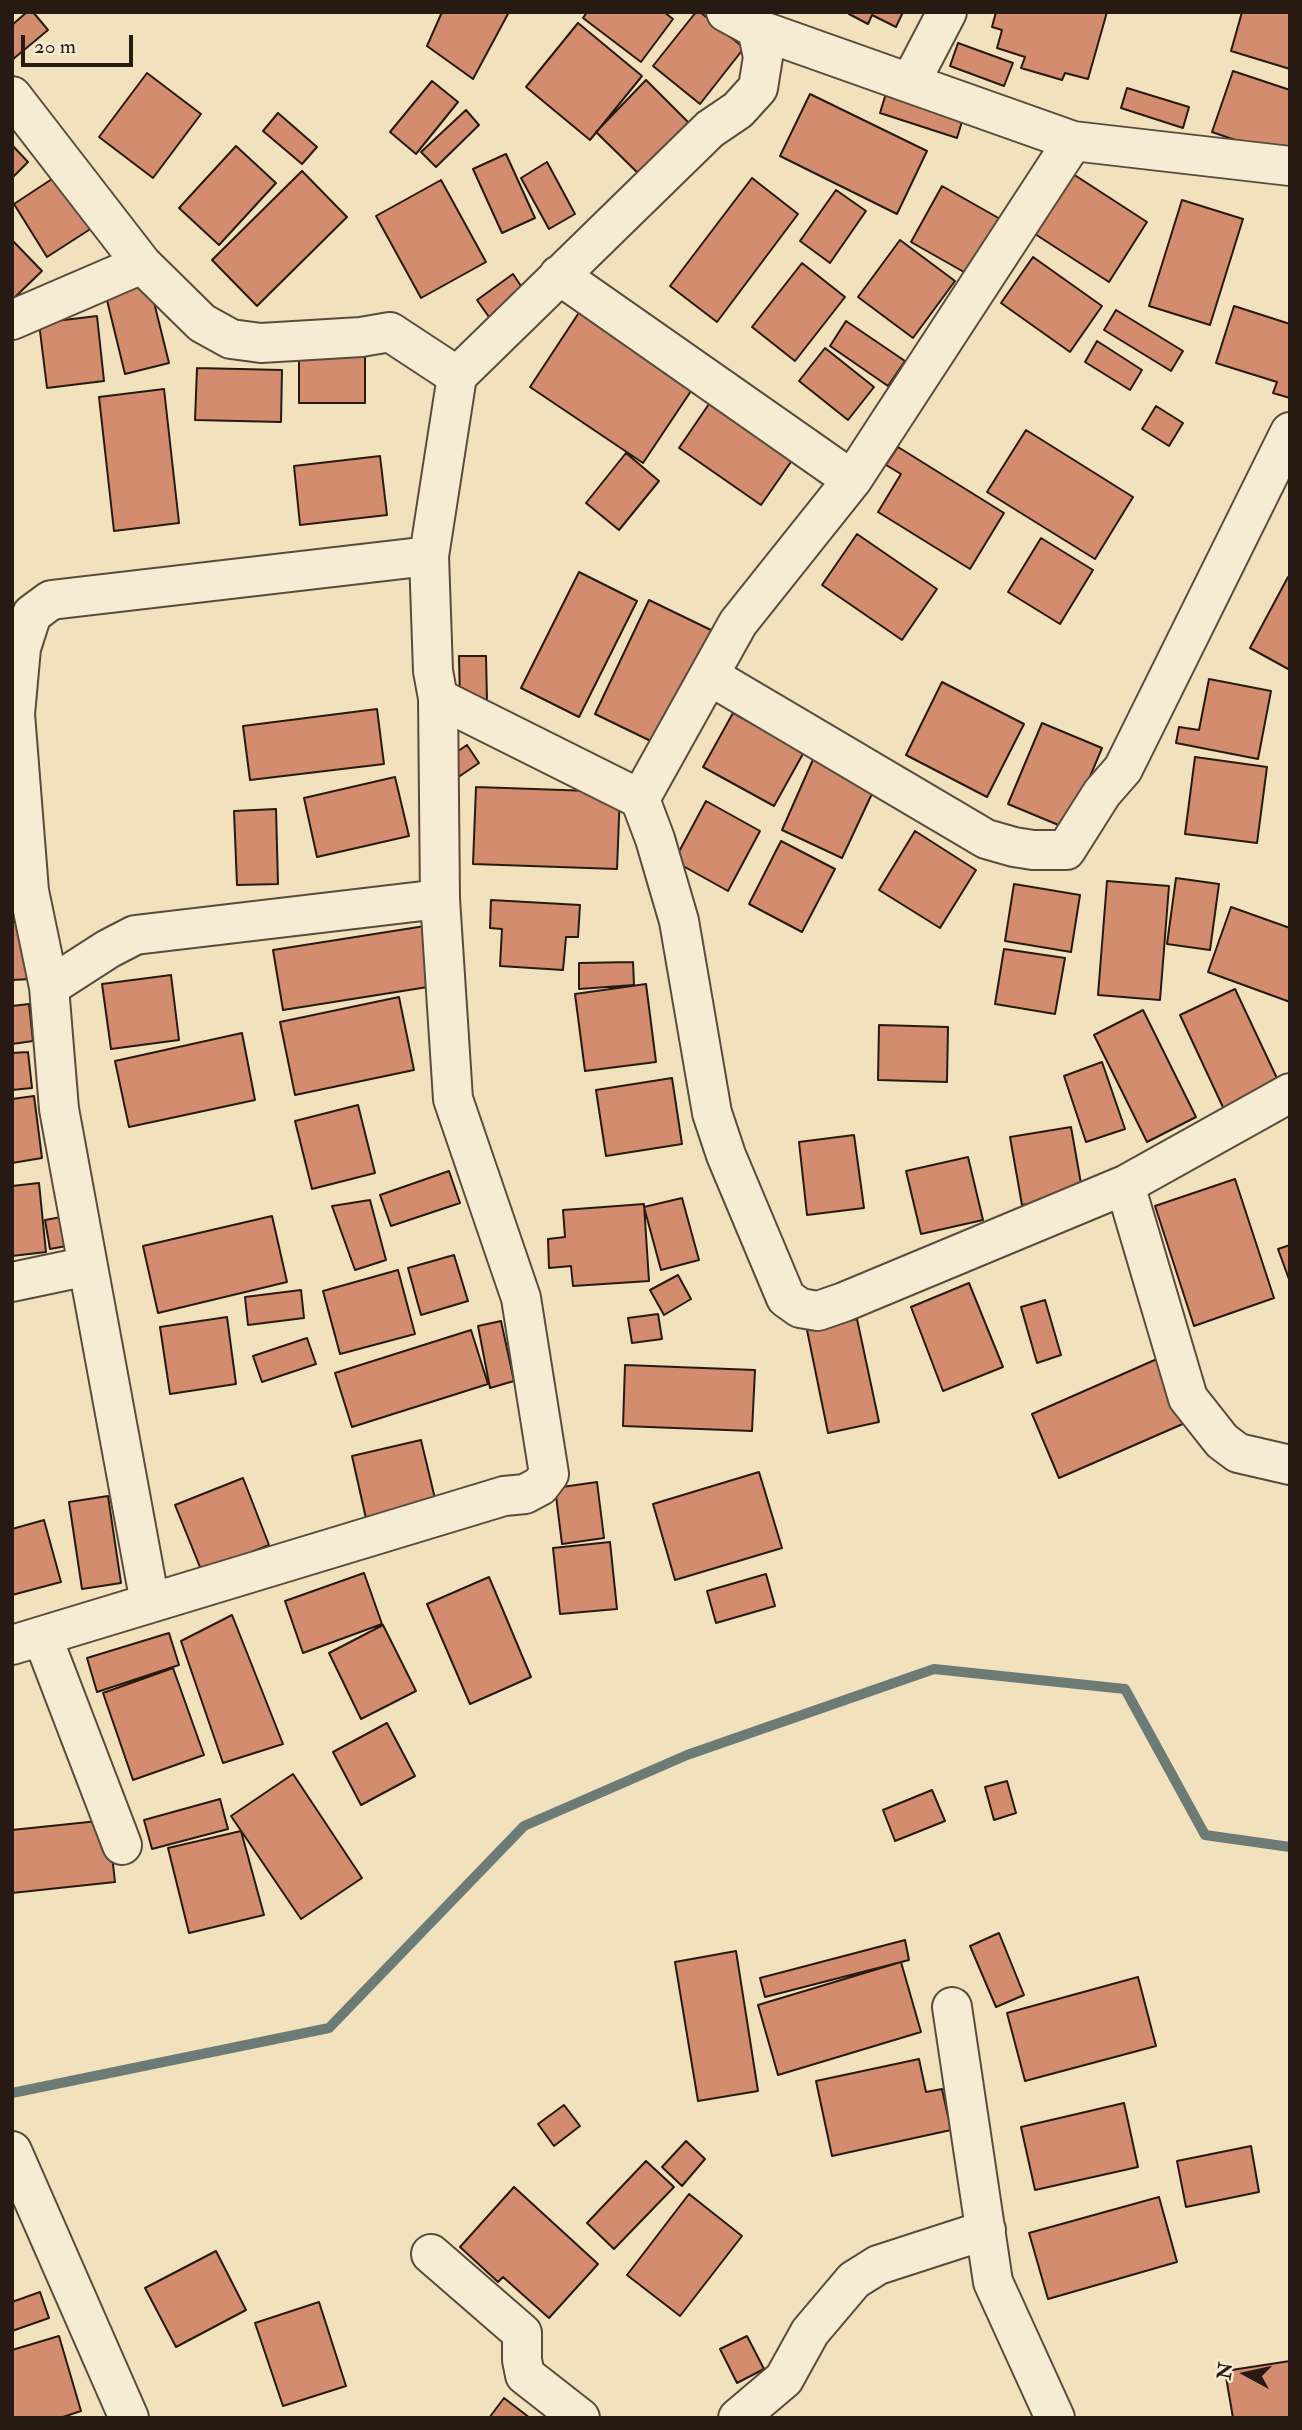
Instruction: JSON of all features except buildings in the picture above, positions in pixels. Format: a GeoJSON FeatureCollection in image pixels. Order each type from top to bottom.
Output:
{"type":"FeatureCollection","features":[{"type":"Feature","properties":{"kind":"street"},"geometry":{"type":"LineString","coordinates":[[910,83],[947,12]]}},
{"type":"Feature","properties":{"kind":"street"},"geometry":{"type":"LineString","coordinates":[[741,21],[1073,141],[1290,166]]}},
{"type":"Feature","properties":{"kind":"street"},"geometry":{"type":"LineString","coordinates":[[122,1845],[27,1640],[504,1496],[525,1494],[540,1486],[549,1474],[521,1298],[453,1099],[440,899],[438,698],[433,671],[429,556],[457,376],[710,129],[738,110],[758,88],[763,57],[741,21]]}},
{"type":"Feature","properties":{"kind":"street"},"geometry":{"type":"LineString","coordinates":[[12,96],[142,264],[202,323],[231,339],[261,343],[361,337],[390,332],[457,376]]}},
{"type":"Feature","properties":{"kind":"street"},"geometry":{"type":"LineString","coordinates":[[640,799],[738,623],[852,480],[1073,141]]}},
{"type":"Feature","properties":{"kind":"street"},"geometry":{"type":"LineString","coordinates":[[12,320],[142,264]]}},
{"type":"Feature","properties":{"kind":"street"},"geometry":{"type":"LineString","coordinates":[[559,275],[852,480]]}},
{"type":"Feature","properties":{"kind":"street"},"geometry":{"type":"LineString","coordinates":[[710,676],[986,839],[1014,847],[1066,850],[1102,793],[1123,769],[1290,432]]}},
{"type":"Feature","properties":{"kind":"street"},"geometry":{"type":"LineString","coordinates":[[150,1603],[59,1109],[49,987],[29,891],[15,714],[20,648],[32,614],[51,600],[429,556]]}},
{"type":"Feature","properties":{"kind":"street"},"geometry":{"type":"LineString","coordinates":[[438,698],[640,799],[662,860],[679,920],[712,1113],[726,1155],[786,1298],[800,1308],[818,1311],[1125,1185],[1290,1093]]}},
{"type":"Feature","properties":{"kind":"street"},"geometry":{"type":"LineString","coordinates":[[49,987],[135,935],[440,899]]}},
{"type":"Feature","properties":{"kind":"street"},"geometry":{"type":"LineString","coordinates":[[1125,1185],[1188,1398],[1222,1441],[1238,1453],[1290,1465]]}},
{"type":"Feature","properties":{"kind":"street"},"geometry":{"type":"LineString","coordinates":[[12,1282],[88,1266]]}},
{"type":"Feature","properties":{"kind":"street"},"geometry":{"type":"LineString","coordinates":[[952,2007],[993,2282],[1055,2418]]}},
{"type":"Feature","properties":{"kind":"street"},"geometry":{"type":"LineString","coordinates":[[13,2153],[128,2418]]}},
{"type":"Feature","properties":{"kind":"street"},"geometry":{"type":"LineString","coordinates":[[738,2418],[784,2379],[810,2332],[854,2280],[878,2265],[986,2230]]}},
{"type":"Feature","properties":{"kind":"street"},"geometry":{"type":"LineString","coordinates":[[431,2254],[522,2333],[522,2360],[526,2375],[580,2418]]}},
{"type":"Feature","properties":{"kind":"waterway"},"geometry":{"type":"LineString","coordinates":[[12,2093],[329,2028],[524,1826],[687,1755],[934,1669],[1125,1689],[1205,1835],[1290,1847]]}}]}
